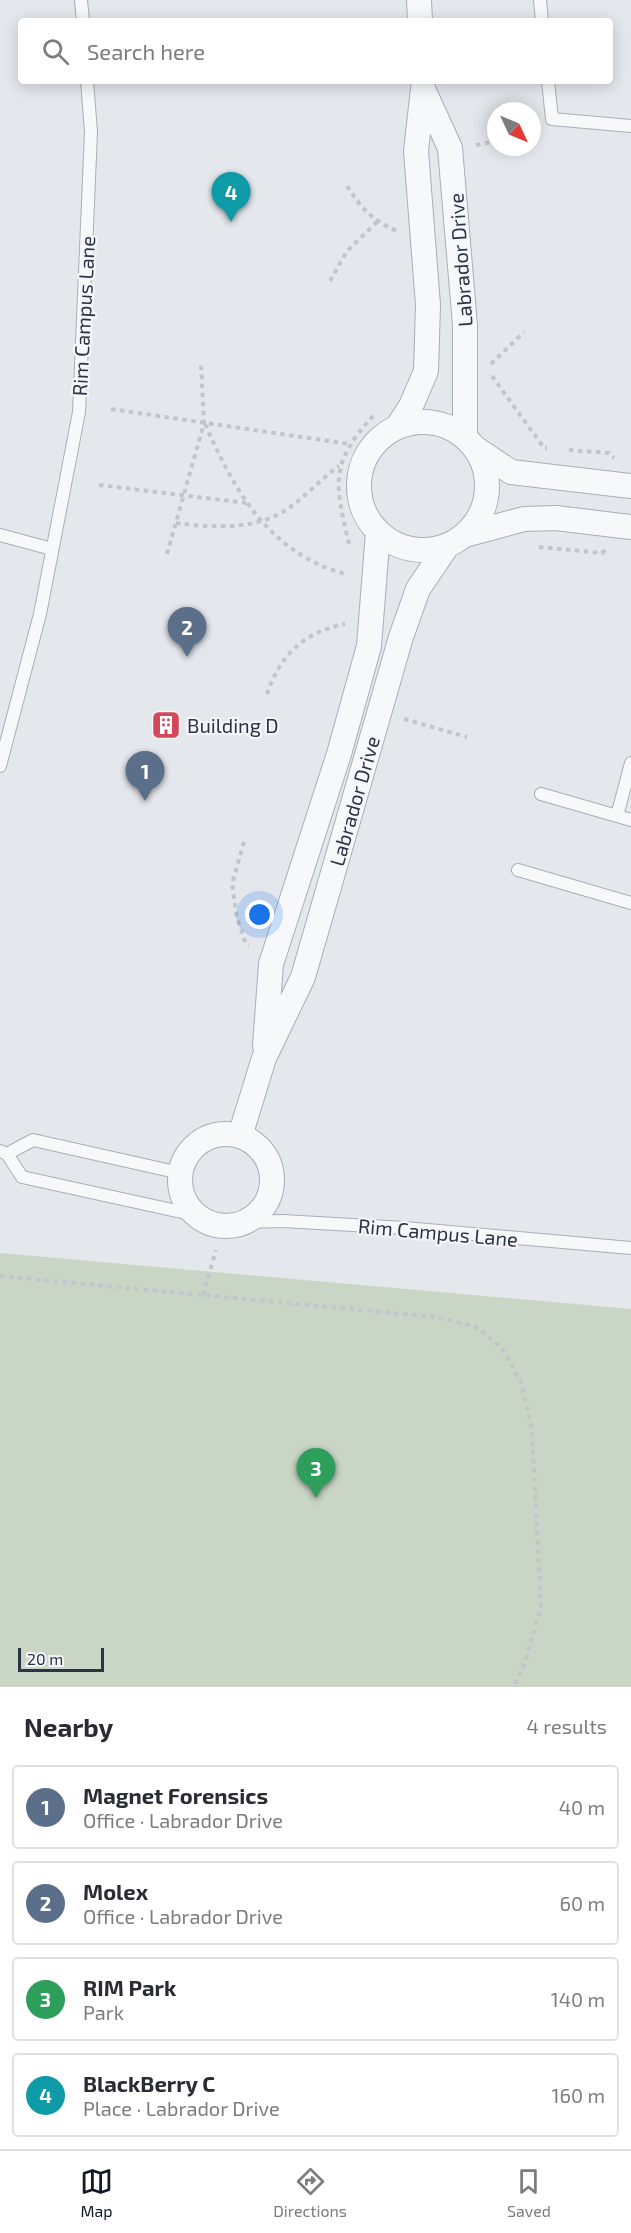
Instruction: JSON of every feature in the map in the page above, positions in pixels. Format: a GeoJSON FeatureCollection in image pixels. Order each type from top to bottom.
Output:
{"type":"FeatureCollection","features":[{"type":"Feature","properties":{"kind":"street"},"geometry":{"type":"LineString","coordinates":[[419,0],[420,18]]}},
{"type":"Feature","properties":{"kind":"street","name":"Labrador Drive"},"geometry":{"type":"LineString","coordinates":[[398,426],[411,406],[426,371],[428,305],[416,151],[423,85]]}},
{"type":"Feature","properties":{"kind":"street","name":"Labrador Drive"},"geometry":{"type":"LineString","coordinates":[[423,85],[450,148],[465,325],[470,442]]}},
{"type":"Feature","properties":{"kind":"street"},"geometry":{"type":"LineString","coordinates":[[631,486],[511,472],[449,427],[432,422],[414,422],[398,426],[376,441],[363,462],[359,474],[358,493],[363,512],[378,532],[393,543],[410,549],[434,549],[524,519],[556,518],[631,527]]}},
{"type":"Feature","properties":{"kind":"street"},"geometry":{"type":"LineString","coordinates":[[456,540],[482,513],[487,486],[482,460],[470,442]]}},
{"type":"Feature","properties":{"kind":"street","name":"Labrador Drive"},"geometry":{"type":"LineString","coordinates":[[264,1058],[271,964],[339,754],[369,646],[378,532]]}},
{"type":"Feature","properties":{"kind":"street","name":"Labrador Drive"},"geometry":{"type":"LineString","coordinates":[[240,1136],[264,1058],[303,977],[404,628],[418,589],[431,567],[456,540]]}},
{"type":"Feature","properties":{"kind":"street"},"geometry":{"type":"LineString","coordinates":[[224,1134],[240,1136],[259,1148],[266,1156],[272,1178],[267,1199],[261,1209],[244,1222],[231,1226],[218,1226],[195,1215],[185,1203],[180,1188],[180,1173],[185,1158],[195,1145],[208,1136],[224,1134]]}},
{"type":"Feature","properties":{"kind":"lane"},"geometry":{"type":"LineString","coordinates":[[81,0],[83,18]]}},
{"type":"Feature","properties":{"kind":"lane"},"geometry":{"type":"LineString","coordinates":[[540,0],[542,18]]}},
{"type":"Feature","properties":{"kind":"lane","name":"Rim Campus Lane"},"geometry":{"type":"LineString","coordinates":[[0,766],[40,614],[79,412],[91,132],[87,84]]}},
{"type":"Feature","properties":{"kind":"lane"},"geometry":{"type":"LineString","coordinates":[[548,84],[552,118],[631,126]]}},
{"type":"Feature","properties":{"kind":"lane"},"geometry":{"type":"LineString","coordinates":[[0,536],[52,549]]}},
{"type":"Feature","properties":{"kind":"lane"},"geometry":{"type":"LineString","coordinates":[[617,816],[631,763]]}},
{"type":"Feature","properties":{"kind":"lane"},"geometry":{"type":"LineString","coordinates":[[542,794],[631,820]]}},
{"type":"Feature","properties":{"kind":"lane"},"geometry":{"type":"LineString","coordinates":[[518,870],[631,903]]}},
{"type":"Feature","properties":{"kind":"lane"},"geometry":{"type":"LineString","coordinates":[[180,1173],[33,1140],[3,1152],[22,1177],[195,1215]]}},
{"type":"Feature","properties":{"kind":"lane","name":"Rim Campus Lane"},"geometry":{"type":"LineString","coordinates":[[244,1222],[283,1221],[405,1228],[631,1248]]}},
{"type":"Feature","properties":{"kind":"path"},"geometry":{"type":"LineString","coordinates":[[472,145],[487,142]]}},
{"type":"Feature","properties":{"kind":"path"},"geometry":{"type":"LineString","coordinates":[[347,186],[360,206],[377,222],[401,232]]}},
{"type":"Feature","properties":{"kind":"path"},"geometry":{"type":"LineString","coordinates":[[330,281],[347,251],[377,222]]}},
{"type":"Feature","properties":{"kind":"path"},"geometry":{"type":"LineString","coordinates":[[491,365],[524,332]]}},
{"type":"Feature","properties":{"kind":"path"},"geometry":{"type":"LineString","coordinates":[[490,357],[492,376],[544,448],[555,449]]}},
{"type":"Feature","properties":{"kind":"path"},"geometry":{"type":"LineString","coordinates":[[166,554],[204,423],[201,363]]}},
{"type":"Feature","properties":{"kind":"path"},"geometry":{"type":"LineString","coordinates":[[111,409],[349,444]]}},
{"type":"Feature","properties":{"kind":"path"},"geometry":{"type":"LineString","coordinates":[[204,423],[220,457],[247,503],[277,539],[312,561],[353,577]]}},
{"type":"Feature","properties":{"kind":"path"},"geometry":{"type":"LineString","coordinates":[[566,449],[609,453]]}},
{"type":"Feature","properties":{"kind":"path"},"geometry":{"type":"LineString","coordinates":[[176,523],[204,527],[236,526],[275,516],[291,507],[323,477],[340,466]]}},
{"type":"Feature","properties":{"kind":"path"},"geometry":{"type":"LineString","coordinates":[[99,485],[247,503]]}},
{"type":"Feature","properties":{"kind":"path"},"geometry":{"type":"LineString","coordinates":[[538,547],[602,553]]}},
{"type":"Feature","properties":{"kind":"path"},"geometry":{"type":"LineString","coordinates":[[267,694],[273,675],[286,657],[313,633],[352,622]]}},
{"type":"Feature","properties":{"kind":"path"},"geometry":{"type":"LineString","coordinates":[[404,719],[467,737]]}},
{"type":"Feature","properties":{"kind":"path"},"geometry":{"type":"LineString","coordinates":[[244,842],[232,884],[237,918],[246,944],[255,948]]}},
{"type":"Feature","properties":{"kind":"path"},"geometry":{"type":"LineString","coordinates":[[203,1295],[216,1250]]}},
{"type":"Feature","properties":{"kind":"path"},"geometry":{"type":"LineString","coordinates":[[0,1276],[436,1317],[476,1327],[501,1347],[521,1382],[532,1430],[541,1607],[525,1662],[513,1687]]}},
{"type":"Feature","properties":{"kind":"green space"},"geometry":{"type":"Polygon","coordinates":[[[0,1253],[631,1309],[631,1687],[0,1687],[0,1253]]]}},
{"type":"Feature","properties":{"kind":"place","name":"BlackBerry C"},"geometry":{"type":"Point","coordinates":[231,222]}},
{"type":"Feature","properties":{"kind":"place","name":"Molex"},"geometry":{"type":"Point","coordinates":[187,657]}},
{"type":"Feature","properties":{"kind":"place","name":"Building D"},"geometry":{"type":"Point","coordinates":[166,725]}},
{"type":"Feature","properties":{"kind":"place","name":"Magnet Forensics"},"geometry":{"type":"Point","coordinates":[145,801]}},
{"type":"Feature","properties":{"kind":"place","name":"RIM Park"},"geometry":{"type":"Point","coordinates":[316,1498]}}]}
